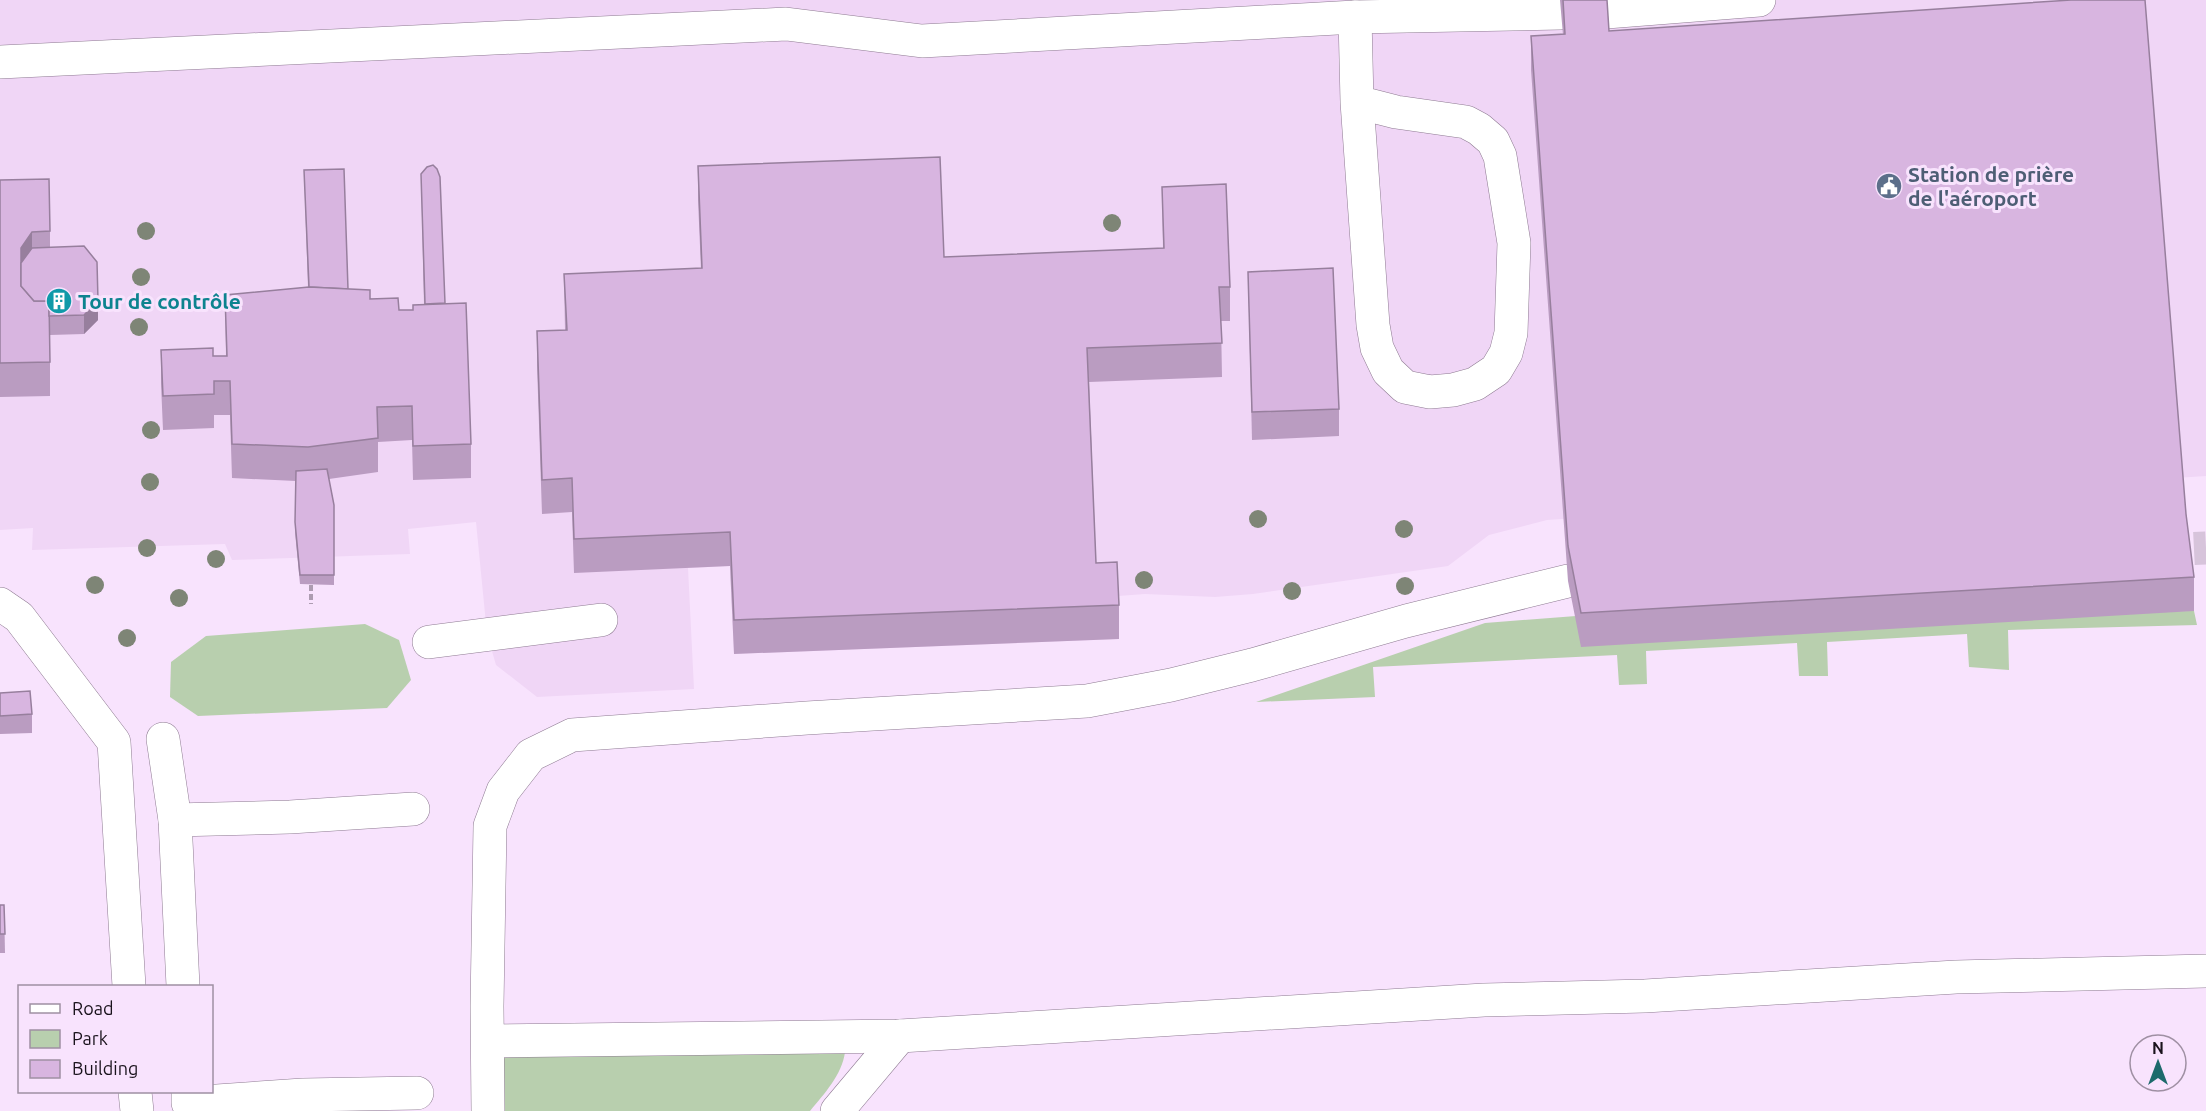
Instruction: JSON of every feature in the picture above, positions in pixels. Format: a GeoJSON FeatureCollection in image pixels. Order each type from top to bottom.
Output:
{"type":"FeatureCollection","features":[{"type":"Feature","properties":{"kind":"lane"},"geometry":{"type":"LineString","coordinates":[[1606,12],[1759,0]]}},
{"type":"Feature","properties":{"kind":"lane"},"geometry":{"type":"LineString","coordinates":[[0,62],[786,24],[922,41],[1355,17],[1561,13]]}},
{"type":"Feature","properties":{"kind":"lane"},"geometry":{"type":"LineString","coordinates":[[1355,17],[1357,102],[1373,326],[1377,348],[1388,371],[1405,387],[1430,392],[1453,390],[1475,384],[1496,370],[1506,353],[1511,333],[1514,243],[1500,156],[1493,141],[1466,122],[1396,112],[1357,102]]}},
{"type":"Feature","properties":{"kind":"lane"},"geometry":{"type":"LineString","coordinates":[[488,1111],[490,826],[503,791],[531,755],[572,735],[795,718],[1087,701],[1229,671],[1406,621],[1568,580]]}},
{"type":"Feature","properties":{"kind":"lane"},"geometry":{"type":"LineString","coordinates":[[0,604],[20,617],[114,742],[129,985]]}},
{"type":"Feature","properties":{"kind":"lane"},"geometry":{"type":"LineString","coordinates":[[429,642],[601,620]]}},
{"type":"Feature","properties":{"kind":"lane"},"geometry":{"type":"LineString","coordinates":[[162,739],[175,820],[183,985]]}},
{"type":"Feature","properties":{"kind":"lane"},"geometry":{"type":"LineString","coordinates":[[175,820],[290,817],[413,809]]}},
{"type":"Feature","properties":{"kind":"lane"},"geometry":{"type":"LineString","coordinates":[[488,1041],[900,1036],[1473,1001],[1645,996],[1956,976],[2206,970]]}},
{"type":"Feature","properties":{"kind":"lane"},"geometry":{"type":"LineString","coordinates":[[837,1111],[900,1036]]}},
{"type":"Feature","properties":{"kind":"lane"},"geometry":{"type":"LineString","coordinates":[[119,1111],[136,1111],[135,1093]]}},
{"type":"Feature","properties":{"kind":"lane"},"geometry":{"type":"LineString","coordinates":[[188,1093],[188,1103],[303,1095],[417,1093]]}},
{"type":"Feature","properties":{"kind":"path"},"geometry":{"type":"LineString","coordinates":[[311,585],[311,604]]}},
{"type":"Feature","properties":{"kind":"shaded area"},"geometry":{"type":"Polygon","coordinates":[[[0,0],[2206,0],[2206,476],[1547,520],[1489,535],[1448,566],[1253,594],[1215,597],[1145,594],[1118,596],[1119,639],[734,654],[730,566],[688,568],[694,689],[537,697],[496,665],[487,634],[476,522],[408,529],[410,554],[232,560],[225,544],[32,550],[33,528],[0,530],[0,0]]]}},
{"type":"Feature","properties":{"kind":"green space"},"geometry":{"type":"Polygon","coordinates":[[[2194,611],[2197,625],[2008,630],[2009,670],[1969,667],[1967,634],[1827,642],[1828,676],[1799,676],[1797,643],[1646,651],[1647,684],[1619,685],[1617,655],[1373,667],[1375,697],[1256,702],[1485,623],[1576,616],[2194,611]]]}},
{"type":"Feature","properties":{"kind":"green space"},"geometry":{"type":"Polygon","coordinates":[[[365,624],[399,640],[411,680],[387,708],[198,716],[170,697],[171,662],[206,636],[365,624]]]}},
{"type":"Feature","properties":{"kind":"green space"},"geometry":{"type":"Polygon","coordinates":[[[845,1052],[836,1076],[810,1111],[498,1111],[502,1060],[506,1057],[845,1052]]]}},
{"type":"Feature","properties":{"kind":"building"},"geometry":{"type":"Polygon","coordinates":[[[1563,0],[1607,0],[1609,31],[2071,0],[2145,0],[2186,514],[2194,577],[1581,613],[1568,546],[1531,36],[1565,34],[1563,0]]]}},
{"type":"Feature","properties":{"kind":"building"},"geometry":{"type":"Polygon","coordinates":[[[940,157],[944,257],[1164,248],[1162,187],[1226,184],[1230,287],[1219,287],[1222,343],[1087,348],[1096,563],[1117,562],[1119,605],[734,620],[730,532],[574,539],[572,478],[542,480],[537,331],[567,330],[564,274],[702,268],[698,166],[940,157]]]}},
{"type":"Feature","properties":{"kind":"building"},"geometry":{"type":"Polygon","coordinates":[[[433,165],[440,177],[445,303],[425,304],[421,174],[427,167],[433,165]]]}},
{"type":"Feature","properties":{"kind":"building"},"geometry":{"type":"Polygon","coordinates":[[[344,169],[348,289],[309,287],[304,170],[344,169]]]}},
{"type":"Feature","properties":{"kind":"building"},"geometry":{"type":"Polygon","coordinates":[[[49,179],[50,231],[32,232],[21,248],[21,286],[34,301],[49,301],[50,362],[0,363],[0,180],[49,179]]]}},
{"type":"Feature","properties":{"kind":"building","name":"Tour de contrôle"},"geometry":{"type":"Polygon","coordinates":[[[84,246],[97,262],[98,301],[84,315],[49,316],[49,301],[34,301],[21,286],[21,263],[32,248],[84,246]]]}},
{"type":"Feature","properties":{"kind":"building"},"geometry":{"type":"Polygon","coordinates":[[[1333,268],[1339,409],[1252,412],[1248,272],[1333,268]]]}},
{"type":"Feature","properties":{"kind":"building"},"geometry":{"type":"Polygon","coordinates":[[[309,287],[370,290],[370,299],[398,298],[399,310],[413,310],[413,305],[466,303],[471,444],[413,446],[412,406],[377,407],[378,438],[308,447],[232,444],[230,381],[214,381],[214,394],[163,396],[161,350],[213,348],[213,356],[227,356],[225,295],[309,287]]]}},
{"type":"Feature","properties":{"kind":"building"},"geometry":{"type":"Polygon","coordinates":[[[327,469],[334,505],[334,575],[300,575],[295,522],[296,471],[327,469]]]}},
{"type":"Feature","properties":{"kind":"building"},"geometry":{"type":"Polygon","coordinates":[[[30,691],[32,714],[0,716],[0,693],[30,691]]]}},
{"type":"Feature","properties":{"kind":"building"},"geometry":{"type":"Polygon","coordinates":[[[0,905],[4,905],[5,934],[0,934],[0,905]]]}},
{"type":"Feature","properties":{"kind":"tunnel"},"geometry":{"type":"LineString","coordinates":[[2145,551],[2206,548]]}},
{"type":"Feature","properties":{"kind":"place","name":"Station de prière de l'aéroport"},"geometry":{"type":"Point","coordinates":[1889,186]}},
{"type":"Feature","properties":{"kind":"place","name":"Tour de contrôle"},"geometry":{"type":"Point","coordinates":[59,301]}}]}
